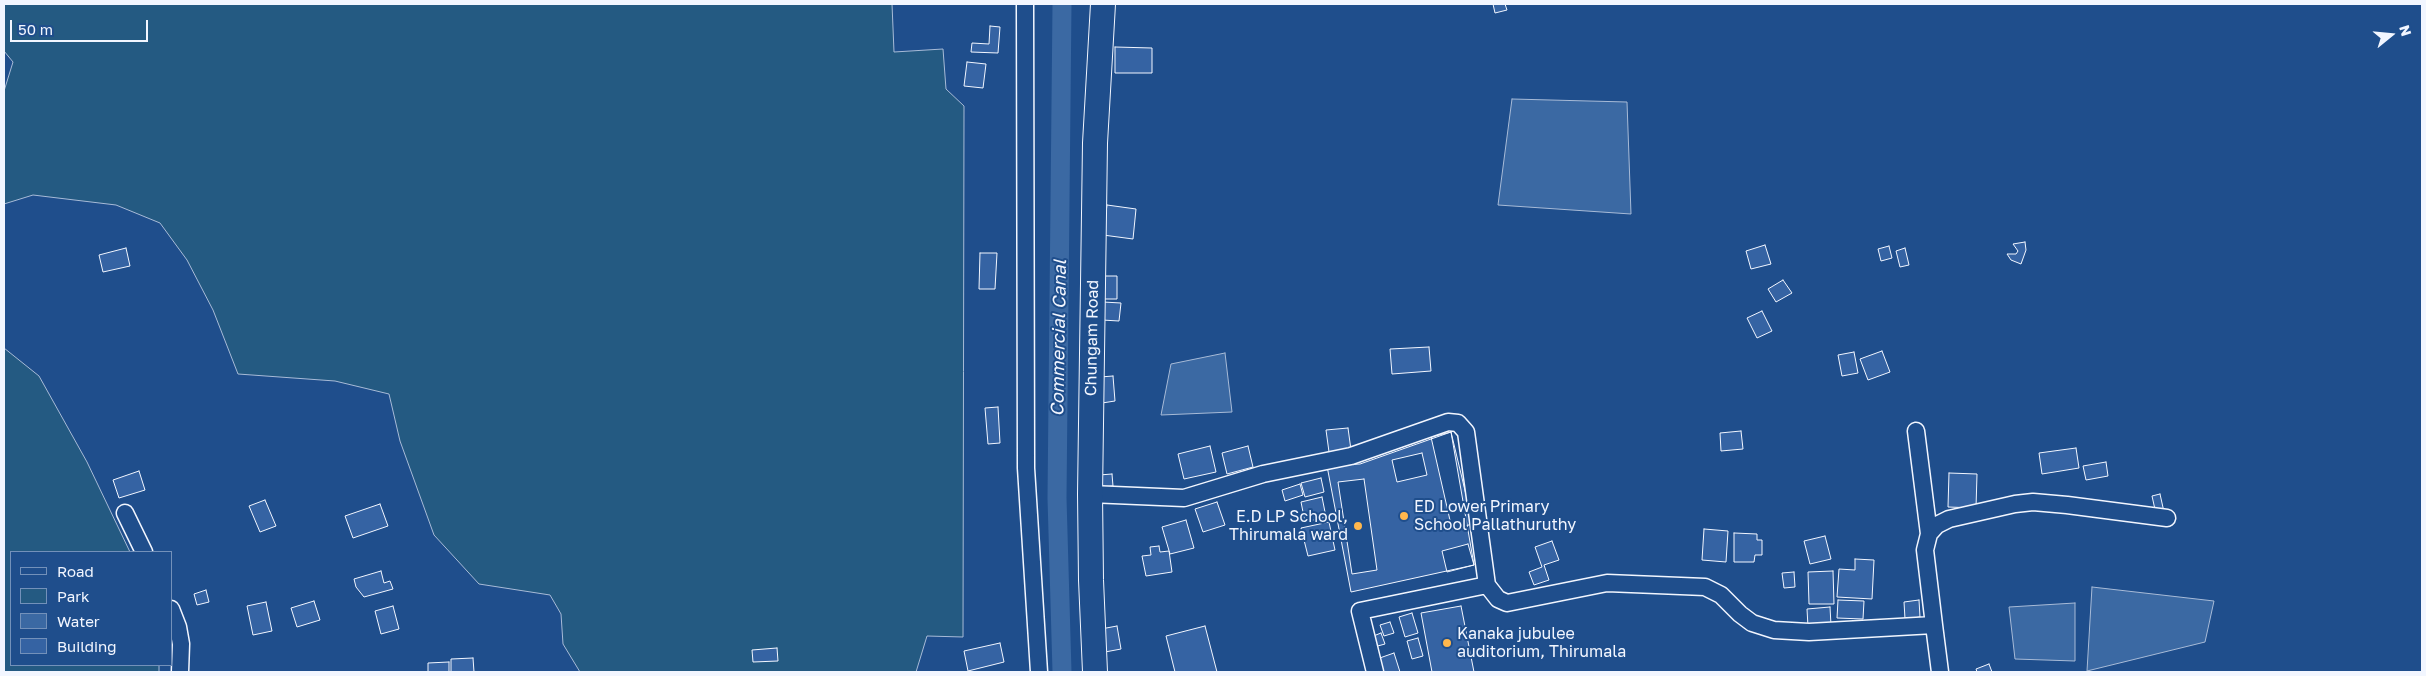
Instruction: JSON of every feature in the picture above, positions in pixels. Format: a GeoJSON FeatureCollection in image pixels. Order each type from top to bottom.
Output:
{"type":"FeatureCollection","features":[{"type":"Feature","properties":{"kind":"main road","name":"Chungam Road"},"geometry":{"type":"LineString","coordinates":[[1094,672],[1090,494],[1095,143],[1103,4]]}},
{"type":"Feature","properties":{"kind":"street"},"geometry":{"type":"LineString","coordinates":[[1025,4],[1026,468],[1039,672]]}},
{"type":"Feature","properties":{"kind":"street"},"geometry":{"type":"LineString","coordinates":[[1090,494],[1184,498],[1263,474],[1351,456],[1448,422],[1458,423],[1466,432],[1487,585],[1498,599],[1507,603],[1607,583],[1705,586],[1721,595],[1752,623],[1774,630],[1809,632],[1934,625]]}},
{"type":"Feature","properties":{"kind":"street"},"geometry":{"type":"LineString","coordinates":[[1916,431],[1929,534],[1925,550],[1940,672]]}},
{"type":"Feature","properties":{"kind":"street"},"geometry":{"type":"LineString","coordinates":[[1929,534],[1936,525],[1949,519],[2014,504],[2033,502],[2067,504],[2166,518]]}},
{"type":"Feature","properties":{"kind":"street"},"geometry":{"type":"LineString","coordinates":[[125,513],[144,551]]}},
{"type":"Feature","properties":{"kind":"street"},"geometry":{"type":"LineString","coordinates":[[1375,672],[1360,611],[1487,585]]}},
{"type":"Feature","properties":{"kind":"street"},"geometry":{"type":"LineString","coordinates":[[172,612],[178,627],[180,672]]}},
{"type":"Feature","properties":{"kind":"green space"},"geometry":{"type":"Polygon","coordinates":[[[4,4],[892,4],[894,52],[943,49],[946,89],[964,106],[963,637],[927,636],[916,672],[580,672],[563,644],[561,614],[550,595],[479,584],[434,535],[400,441],[389,394],[335,381],[238,374],[213,310],[187,260],[160,223],[116,205],[33,195],[4,204],[4,91],[13,62],[4,51],[4,4]]]}},
{"type":"Feature","properties":{"kind":"green space"},"geometry":{"type":"Polygon","coordinates":[[[4,348],[39,376],[87,462],[130,551],[10,551],[10,666],[159,666],[159,672],[4,672],[4,348]]]}},
{"type":"Feature","properties":{"kind":"water"},"geometry":{"type":"Polygon","coordinates":[[[1512,99],[1627,102],[1631,214],[1498,205],[1512,99]]]}},
{"type":"Feature","properties":{"kind":"water"},"geometry":{"type":"Polygon","coordinates":[[[1225,353],[1232,412],[1161,415],[1171,364],[1225,353]]]}},
{"type":"Feature","properties":{"kind":"water"},"geometry":{"type":"Polygon","coordinates":[[[2092,587],[2214,601],[2205,642],[2087,671],[2092,587]]]}},
{"type":"Feature","properties":{"kind":"water"},"geometry":{"type":"Polygon","coordinates":[[[2075,603],[2075,661],[2015,659],[2009,607],[2075,603]]]}},
{"type":"Feature","properties":{"kind":"building"},"geometry":{"type":"Polygon","coordinates":[[[1493,4],[1505,4],[1507,10],[1495,13],[1493,4]]]}},
{"type":"Feature","properties":{"kind":"building"},"geometry":{"type":"Polygon","coordinates":[[[990,26],[1000,27],[998,53],[971,52],[972,43],[989,44],[990,26]]]}},
{"type":"Feature","properties":{"kind":"building"},"geometry":{"type":"Polygon","coordinates":[[[1115,47],[1152,48],[1152,73],[1115,73],[1115,47]]]}},
{"type":"Feature","properties":{"kind":"building"},"geometry":{"type":"Polygon","coordinates":[[[967,62],[986,64],[983,88],[964,86],[967,62]]]}},
{"type":"Feature","properties":{"kind":"building"},"geometry":{"type":"Polygon","coordinates":[[[1107,205],[1136,209],[1133,239],[1103,235],[1107,205]]]}},
{"type":"Feature","properties":{"kind":"building"},"geometry":{"type":"Polygon","coordinates":[[[2025,242],[2026,250],[2021,264],[2011,260],[2007,254],[2016,254],[2018,251],[2013,244],[2025,242]]]}},
{"type":"Feature","properties":{"kind":"building"},"geometry":{"type":"Polygon","coordinates":[[[1765,245],[1771,264],[1751,269],[1746,251],[1765,245]]]}},
{"type":"Feature","properties":{"kind":"building"},"geometry":{"type":"Polygon","coordinates":[[[1889,246],[1892,258],[1881,261],[1878,249],[1889,246]]]}},
{"type":"Feature","properties":{"kind":"building"},"geometry":{"type":"Polygon","coordinates":[[[126,248],[130,266],[103,272],[99,255],[126,248]]]}},
{"type":"Feature","properties":{"kind":"building"},"geometry":{"type":"Polygon","coordinates":[[[1905,248],[1909,265],[1900,267],[1896,251],[1905,248]]]}},
{"type":"Feature","properties":{"kind":"building"},"geometry":{"type":"Polygon","coordinates":[[[980,253],[997,253],[995,289],[979,289],[980,253]]]}},
{"type":"Feature","properties":{"kind":"building"},"geometry":{"type":"Polygon","coordinates":[[[1104,276],[1117,276],[1117,299],[1103,299],[1104,276]]]}},
{"type":"Feature","properties":{"kind":"building"},"geometry":{"type":"Polygon","coordinates":[[[1783,280],[1792,293],[1776,302],[1768,289],[1783,280]]]}},
{"type":"Feature","properties":{"kind":"building"},"geometry":{"type":"Polygon","coordinates":[[[1103,302],[1121,303],[1119,321],[1102,320],[1103,302]]]}},
{"type":"Feature","properties":{"kind":"building"},"geometry":{"type":"Polygon","coordinates":[[[1762,311],[1772,331],[1757,338],[1747,318],[1762,311]]]}},
{"type":"Feature","properties":{"kind":"building"},"geometry":{"type":"Polygon","coordinates":[[[1429,347],[1431,371],[1392,374],[1390,349],[1429,347]]]}},
{"type":"Feature","properties":{"kind":"building"},"geometry":{"type":"Polygon","coordinates":[[[1882,351],[1890,372],[1868,380],[1860,359],[1882,351]]]}},
{"type":"Feature","properties":{"kind":"building"},"geometry":{"type":"Polygon","coordinates":[[[1854,352],[1858,373],[1842,376],[1838,355],[1854,352]]]}},
{"type":"Feature","properties":{"kind":"building"},"geometry":{"type":"Polygon","coordinates":[[[1113,376],[1115,401],[1102,403],[1100,377],[1113,376]]]}},
{"type":"Feature","properties":{"kind":"building"},"geometry":{"type":"Polygon","coordinates":[[[998,407],[1000,443],[988,444],[985,408],[998,407]]]}},
{"type":"Feature","properties":{"kind":"building"},"geometry":{"type":"Polygon","coordinates":[[[1348,428],[1351,450],[1329,452],[1326,430],[1348,428]]]}},
{"type":"Feature","properties":{"kind":"building"},"geometry":{"type":"Polygon","coordinates":[[[1741,431],[1743,449],[1721,451],[1720,433],[1741,431]]]}},
{"type":"Feature","properties":{"kind":"building"},"geometry":{"type":"Polygon","coordinates":[[[1451,432],[1473,524],[1452,529],[1431,437],[1451,432]]]}},
{"type":"Feature","properties":{"kind":"building","name":"ED Lower Primary School Pallathuruthy"},"geometry":{"type":"Polygon","coordinates":[[[1451,432],[1474,565],[1351,592],[1327,466],[1360,464],[1451,432]]]}},
{"type":"Feature","properties":{"kind":"building"},"geometry":{"type":"Polygon","coordinates":[[[1210,446],[1216,472],[1184,479],[1178,454],[1210,446]]]}},
{"type":"Feature","properties":{"kind":"building"},"geometry":{"type":"Polygon","coordinates":[[[1248,446],[1253,467],[1227,474],[1222,453],[1248,446]]]}},
{"type":"Feature","properties":{"kind":"building"},"geometry":{"type":"Polygon","coordinates":[[[2076,448],[2079,468],[2042,474],[2039,453],[2076,448]]]}},
{"type":"Feature","properties":{"kind":"building"},"geometry":{"type":"Polygon","coordinates":[[[1422,453],[1427,475],[1397,482],[1392,460],[1422,453]]]}},
{"type":"Feature","properties":{"kind":"building"},"geometry":{"type":"Polygon","coordinates":[[[2106,462],[2108,476],[2086,480],[2083,466],[2106,462]]]}},
{"type":"Feature","properties":{"kind":"building"},"geometry":{"type":"Polygon","coordinates":[[[139,471],[145,490],[119,498],[113,480],[139,471]]]}},
{"type":"Feature","properties":{"kind":"building"},"geometry":{"type":"Polygon","coordinates":[[[1949,473],[1977,474],[1976,508],[1948,507],[1949,473]]]}},
{"type":"Feature","properties":{"kind":"building"},"geometry":{"type":"Polygon","coordinates":[[[1112,474],[1113,486],[1100,487],[1099,475],[1112,474]]]}},
{"type":"Feature","properties":{"kind":"building"},"geometry":{"type":"Polygon","coordinates":[[[1321,478],[1324,492],[1305,497],[1301,483],[1321,478]]]}},
{"type":"Feature","properties":{"kind":"building","name":"E.D LP School, Thirumala ward"},"geometry":{"type":"Polygon","coordinates":[[[1364,479],[1377,570],[1352,574],[1338,482],[1364,479]]]}},
{"type":"Feature","properties":{"kind":"building"},"geometry":{"type":"Polygon","coordinates":[[[1300,484],[1303,495],[1285,501],[1282,490],[1300,484]]]}},
{"type":"Feature","properties":{"kind":"building"},"geometry":{"type":"Polygon","coordinates":[[[2160,494],[2164,512],[2156,514],[2152,496],[2160,494]]]}},
{"type":"Feature","properties":{"kind":"building"},"geometry":{"type":"Polygon","coordinates":[[[1322,497],[1326,517],[1305,522],[1301,502],[1322,497]]]}},
{"type":"Feature","properties":{"kind":"building"},"geometry":{"type":"Polygon","coordinates":[[[265,500],[276,526],[260,532],[249,506],[265,500]]]}},
{"type":"Feature","properties":{"kind":"building"},"geometry":{"type":"Polygon","coordinates":[[[1217,502],[1225,525],[1203,532],[1195,509],[1217,502]]]}},
{"type":"Feature","properties":{"kind":"building"},"geometry":{"type":"Polygon","coordinates":[[[380,504],[388,526],[353,538],[345,516],[380,504]]]}},
{"type":"Feature","properties":{"kind":"building"},"geometry":{"type":"Polygon","coordinates":[[[1186,520],[1194,548],[1170,554],[1162,527],[1186,520]]]}},
{"type":"Feature","properties":{"kind":"building"},"geometry":{"type":"Polygon","coordinates":[[[1329,522],[1335,550],[1308,556],[1301,528],[1329,522]]]}},
{"type":"Feature","properties":{"kind":"building"},"geometry":{"type":"Polygon","coordinates":[[[1704,529],[1728,531],[1726,562],[1702,560],[1704,529]]]}},
{"type":"Feature","properties":{"kind":"building"},"geometry":{"type":"Polygon","coordinates":[[[1734,533],[1757,534],[1757,540],[1762,540],[1762,555],[1755,555],[1754,562],[1734,562],[1734,533]]]}},
{"type":"Feature","properties":{"kind":"building"},"geometry":{"type":"Polygon","coordinates":[[[1825,536],[1831,559],[1810,564],[1804,541],[1825,536]]]}},
{"type":"Feature","properties":{"kind":"building"},"geometry":{"type":"Polygon","coordinates":[[[1552,541],[1559,560],[1544,565],[1549,580],[1534,585],[1529,572],[1542,567],[1535,547],[1552,541]]]}},
{"type":"Feature","properties":{"kind":"building"},"geometry":{"type":"Polygon","coordinates":[[[1468,544],[1474,565],[1447,572],[1442,551],[1468,544]]]}},
{"type":"Feature","properties":{"kind":"building"},"geometry":{"type":"Polygon","coordinates":[[[1159,546],[1160,552],[1169,551],[1172,572],[1146,576],[1142,556],[1151,555],[1150,547],[1159,546]]]}},
{"type":"Feature","properties":{"kind":"building"},"geometry":{"type":"Polygon","coordinates":[[[1855,559],[1874,560],[1872,599],[1837,597],[1839,569],[1855,570],[1855,559]]]}},
{"type":"Feature","properties":{"kind":"building"},"geometry":{"type":"Polygon","coordinates":[[[381,571],[384,583],[390,581],[393,589],[364,597],[356,587],[354,579],[381,571]]]}},
{"type":"Feature","properties":{"kind":"building"},"geometry":{"type":"Polygon","coordinates":[[[1833,571],[1834,604],[1809,604],[1808,572],[1833,571]]]}},
{"type":"Feature","properties":{"kind":"building"},"geometry":{"type":"Polygon","coordinates":[[[1794,572],[1795,587],[1784,588],[1782,573],[1794,572]]]}},
{"type":"Feature","properties":{"kind":"building"},"geometry":{"type":"Polygon","coordinates":[[[206,590],[209,602],[197,605],[194,594],[206,590]]]}},
{"type":"Feature","properties":{"kind":"building"},"geometry":{"type":"Polygon","coordinates":[[[1838,600],[1864,601],[1863,619],[1837,618],[1838,600]]]}},
{"type":"Feature","properties":{"kind":"building"},"geometry":{"type":"Polygon","coordinates":[[[1919,600],[1920,617],[1905,619],[1904,602],[1919,600]]]}},
{"type":"Feature","properties":{"kind":"building"},"geometry":{"type":"Polygon","coordinates":[[[314,601],[320,620],[297,627],[291,608],[314,601]]]}},
{"type":"Feature","properties":{"kind":"building"},"geometry":{"type":"Polygon","coordinates":[[[266,602],[272,631],[253,635],[247,606],[266,602]]]}},
{"type":"Feature","properties":{"kind":"building"},"geometry":{"type":"Polygon","coordinates":[[[393,606],[399,629],[381,634],[375,611],[393,606]]]}},
{"type":"Feature","properties":{"kind":"building","name":"Kanaka jubulee auditorium, Thirumala"},"geometry":{"type":"Polygon","coordinates":[[[1461,606],[1474,672],[1432,672],[1421,613],[1461,606]]]}},
{"type":"Feature","properties":{"kind":"building"},"geometry":{"type":"Polygon","coordinates":[[[1830,607],[1831,625],[1808,627],[1807,609],[1830,607]]]}},
{"type":"Feature","properties":{"kind":"building"},"geometry":{"type":"Polygon","coordinates":[[[1412,613],[1418,633],[1405,637],[1399,617],[1412,613]]]}},
{"type":"Feature","properties":{"kind":"building"},"geometry":{"type":"Polygon","coordinates":[[[1390,622],[1394,633],[1384,636],[1380,625],[1390,622]]]}},
{"type":"Feature","properties":{"kind":"building"},"geometry":{"type":"Polygon","coordinates":[[[1117,626],[1121,649],[1105,652],[1101,629],[1117,626]]]}},
{"type":"Feature","properties":{"kind":"building"},"geometry":{"type":"Polygon","coordinates":[[[1205,626],[1217,672],[1175,672],[1166,636],[1205,626]]]}},
{"type":"Feature","properties":{"kind":"building"},"geometry":{"type":"Polygon","coordinates":[[[1381,633],[1385,644],[1374,647],[1371,637],[1381,633]]]}},
{"type":"Feature","properties":{"kind":"building"},"geometry":{"type":"Polygon","coordinates":[[[1418,638],[1423,656],[1412,659],[1407,641],[1418,638]]]}},
{"type":"Feature","properties":{"kind":"building"},"geometry":{"type":"Polygon","coordinates":[[[1000,643],[1004,662],[968,671],[964,651],[1000,643]]]}},
{"type":"Feature","properties":{"kind":"building"},"geometry":{"type":"Polygon","coordinates":[[[777,648],[778,661],[753,662],[752,650],[777,648]]]}},
{"type":"Feature","properties":{"kind":"building"},"geometry":{"type":"Polygon","coordinates":[[[1394,653],[1400,672],[1379,672],[1374,660],[1394,653]]]}},
{"type":"Feature","properties":{"kind":"building"},"geometry":{"type":"Polygon","coordinates":[[[473,658],[474,672],[451,672],[451,659],[473,658]]]}},
{"type":"Feature","properties":{"kind":"building"},"geometry":{"type":"Polygon","coordinates":[[[449,662],[449,672],[428,672],[428,663],[449,662]]]}},
{"type":"Feature","properties":{"kind":"building"},"geometry":{"type":"Polygon","coordinates":[[[1989,664],[1992,672],[1977,672],[1976,669],[1989,664]]]}},
{"type":"Feature","properties":{"kind":"waterway","name":"Commercial Canal"},"geometry":{"type":"LineString","coordinates":[[1062,4],[1057,498],[1062,672]]}},
{"type":"Feature","properties":{"kind":"place","name":"ED Lower Primary School Pallathuruthy"},"geometry":{"type":"Point","coordinates":[1404,516]}},
{"type":"Feature","properties":{"kind":"place","name":"E.D LP School, Thirumala ward"},"geometry":{"type":"Point","coordinates":[1358,526]}},
{"type":"Feature","properties":{"kind":"place","name":"Kanaka jubulee auditorium, Thirumala"},"geometry":{"type":"Point","coordinates":[1447,643]}}]}
